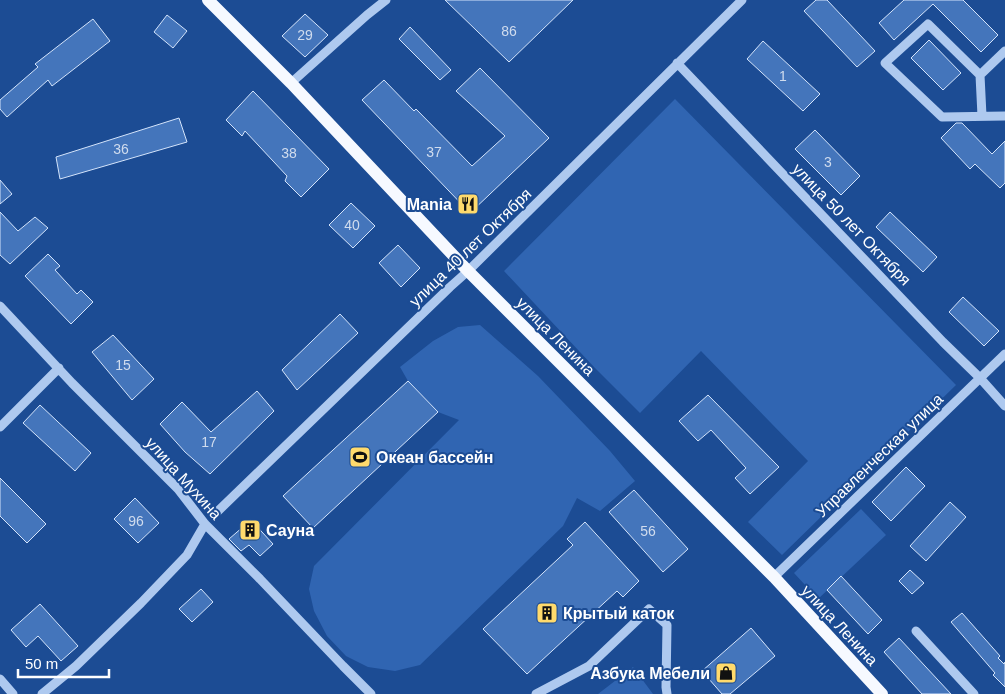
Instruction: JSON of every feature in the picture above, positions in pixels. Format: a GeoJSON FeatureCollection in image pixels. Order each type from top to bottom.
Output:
{"type":"FeatureCollection","features":[{"type":"Feature","properties":{"kind":"main road","name":"улица Ленина"},"geometry":{"type":"LineString","coordinates":[[208,0],[291,83],[468,271],[774,577],[882,694]]}},
{"type":"Feature","properties":{"kind":"street"},"geometry":{"type":"LineString","coordinates":[[291,83],[386,0]]}},
{"type":"Feature","properties":{"kind":"street","name":"улица 40 лет Октября"},"geometry":{"type":"LineString","coordinates":[[217,512],[468,271],[742,0]]}},
{"type":"Feature","properties":{"kind":"street"},"geometry":{"type":"LineString","coordinates":[[982,116],[980,75],[928,24],[885,63],[942,117],[1005,116]]}},
{"type":"Feature","properties":{"kind":"street"},"geometry":{"type":"LineString","coordinates":[[980,75],[1005,51]]}},
{"type":"Feature","properties":{"kind":"street","name":"улица 50 лет Октября"},"geometry":{"type":"LineString","coordinates":[[677,63],[1005,406]]}},
{"type":"Feature","properties":{"kind":"street","name":"улица Мухина"},"geometry":{"type":"LineString","coordinates":[[0,306],[178,489],[205,524],[372,694]]}},
{"type":"Feature","properties":{"kind":"street","name":"Управленческая улица"},"geometry":{"type":"LineString","coordinates":[[774,577],[1005,354]]}},
{"type":"Feature","properties":{"kind":"street"},"geometry":{"type":"LineString","coordinates":[[0,427],[59,368]]}},
{"type":"Feature","properties":{"kind":"street"},"geometry":{"type":"LineString","coordinates":[[42,694],[76,666],[148,596],[186,555],[205,524]]}},
{"type":"Feature","properties":{"kind":"street"},"geometry":{"type":"LineString","coordinates":[[536,694],[589,666],[649,609],[666,625],[666,690]]}},
{"type":"Feature","properties":{"kind":"street"},"geometry":{"type":"LineString","coordinates":[[916,631],[974,694]]}},
{"type":"Feature","properties":{"kind":"street"},"geometry":{"type":"LineString","coordinates":[[0,679],[13,694]]}},
{"type":"Feature","properties":{"kind":"shaded area"},"geometry":{"type":"Polygon","coordinates":[[[675,99],[956,385],[782,555],[748,522],[808,461],[701,351],[640,413],[504,271],[675,99]]]}},
{"type":"Feature","properties":{"kind":"shaded area"},"geometry":{"type":"Polygon","coordinates":[[[480,325],[538,376],[610,451],[635,481],[600,511],[577,498],[563,526],[420,665],[395,671],[368,667],[346,656],[327,636],[314,611],[309,589],[314,566],[459,420],[438,412],[408,381],[400,367],[433,341],[458,327],[480,325]]]}},
{"type":"Feature","properties":{"kind":"shaded area"},"geometry":{"type":"Polygon","coordinates":[[[861,509],[886,535],[818,599],[794,573],[861,509]]]}},
{"type":"Feature","properties":{"kind":"shaded area"},"geometry":{"type":"Polygon","coordinates":[[[633,667],[653,694],[598,694],[633,667]]]}},
{"type":"Feature","properties":{"kind":"building"},"geometry":{"type":"Polygon","coordinates":[[[445,0],[573,0],[509,62],[445,0]]]}},
{"type":"Feature","properties":{"kind":"building"},"geometry":{"type":"Polygon","coordinates":[[[816,0],[827,0],[875,51],[857,67],[804,11],[816,0]]]}},
{"type":"Feature","properties":{"kind":"building"},"geometry":{"type":"Polygon","coordinates":[[[904,0],[963,0],[998,35],[981,52],[933,4],[894,40],[879,23],[904,0]]]}},
{"type":"Feature","properties":{"kind":"building"},"geometry":{"type":"Polygon","coordinates":[[[305,14],[328,35],[305,57],[282,36],[305,14]]]}},
{"type":"Feature","properties":{"kind":"building"},"geometry":{"type":"Polygon","coordinates":[[[167,15],[187,31],[173,48],[154,32],[167,15]]]}},
{"type":"Feature","properties":{"kind":"building"},"geometry":{"type":"Polygon","coordinates":[[[93,19],[110,41],[52,86],[48,80],[7,117],[0,109],[0,100],[38,67],[35,64],[93,19]]]}},
{"type":"Feature","properties":{"kind":"building"},"geometry":{"type":"Polygon","coordinates":[[[410,27],[451,70],[440,80],[399,39],[410,27]]]}},
{"type":"Feature","properties":{"kind":"building"},"geometry":{"type":"Polygon","coordinates":[[[929,40],[961,73],[943,90],[911,58],[929,40]]]}},
{"type":"Feature","properties":{"kind":"building"},"geometry":{"type":"Polygon","coordinates":[[[763,41],[820,94],[803,111],[747,59],[763,41]]]}},
{"type":"Feature","properties":{"kind":"building"},"geometry":{"type":"Polygon","coordinates":[[[480,68],[549,138],[470,213],[362,100],[384,80],[414,111],[416,109],[472,166],[505,136],[456,91],[480,68]]]}},
{"type":"Feature","properties":{"kind":"building"},"geometry":{"type":"Polygon","coordinates":[[[253,91],[329,169],[301,197],[285,181],[287,176],[245,131],[242,136],[226,120],[253,91]]]}},
{"type":"Feature","properties":{"kind":"building"},"geometry":{"type":"Polygon","coordinates":[[[179,118],[187,142],[60,179],[56,157],[179,118]]]}},
{"type":"Feature","properties":{"kind":"building"},"geometry":{"type":"Polygon","coordinates":[[[956,123],[962,123],[992,154],[1005,141],[1005,183],[1000,188],[975,164],[970,169],[941,138],[956,123]]]}},
{"type":"Feature","properties":{"kind":"building"},"geometry":{"type":"Polygon","coordinates":[[[815,130],[860,176],[841,195],[795,149],[815,130]]]}},
{"type":"Feature","properties":{"kind":"building"},"geometry":{"type":"Polygon","coordinates":[[[0,180],[12,194],[0,204],[0,180]]]}},
{"type":"Feature","properties":{"kind":"building"},"geometry":{"type":"Polygon","coordinates":[[[351,203],[375,226],[353,248],[329,225],[351,203]]]}},
{"type":"Feature","properties":{"kind":"building"},"geometry":{"type":"Polygon","coordinates":[[[0,212],[18,231],[35,217],[48,228],[10,264],[0,255],[0,212]]]}},
{"type":"Feature","properties":{"kind":"building"},"geometry":{"type":"Polygon","coordinates":[[[890,212],[937,257],[923,272],[876,227],[890,212]]]}},
{"type":"Feature","properties":{"kind":"building"},"geometry":{"type":"Polygon","coordinates":[[[398,245],[420,268],[401,287],[379,263],[398,245]]]}},
{"type":"Feature","properties":{"kind":"building"},"geometry":{"type":"Polygon","coordinates":[[[48,254],[60,266],[55,270],[77,294],[81,290],[93,302],[71,324],[25,276],[48,254]]]}},
{"type":"Feature","properties":{"kind":"building"},"geometry":{"type":"Polygon","coordinates":[[[963,297],[999,331],[984,346],[949,312],[963,297]]]}},
{"type":"Feature","properties":{"kind":"building"},"geometry":{"type":"Polygon","coordinates":[[[340,314],[358,333],[297,390],[282,370],[340,314]]]}},
{"type":"Feature","properties":{"kind":"building"},"geometry":{"type":"Polygon","coordinates":[[[113,335],[154,379],[132,400],[92,352],[113,335]]]}},
{"type":"Feature","properties":{"kind":"building"},"geometry":{"type":"Polygon","coordinates":[[[408,381],[438,412],[313,528],[283,496],[408,381]]]}},
{"type":"Feature","properties":{"kind":"building"},"geometry":{"type":"Polygon","coordinates":[[[257,391],[274,411],[210,474],[185,452],[160,424],[182,402],[211,432],[257,391]]]}},
{"type":"Feature","properties":{"kind":"building"},"geometry":{"type":"Polygon","coordinates":[[[708,395],[779,467],[750,494],[735,478],[746,468],[711,430],[698,441],[679,421],[708,395]]]}},
{"type":"Feature","properties":{"kind":"building"},"geometry":{"type":"Polygon","coordinates":[[[40,405],[91,453],[75,471],[23,423],[40,405]]]}},
{"type":"Feature","properties":{"kind":"building"},"geometry":{"type":"Polygon","coordinates":[[[906,467],[925,486],[891,521],[872,502],[906,467]]]}},
{"type":"Feature","properties":{"kind":"building"},"geometry":{"type":"Polygon","coordinates":[[[0,478],[46,524],[27,543],[0,516],[0,478]]]}},
{"type":"Feature","properties":{"kind":"building"},"geometry":{"type":"Polygon","coordinates":[[[634,490],[688,549],[663,572],[609,512],[634,490]]]}},
{"type":"Feature","properties":{"kind":"building"},"geometry":{"type":"Polygon","coordinates":[[[135,498],[159,523],[138,543],[114,519],[135,498]]]}},
{"type":"Feature","properties":{"kind":"building"},"geometry":{"type":"Polygon","coordinates":[[[950,502],[966,517],[926,561],[910,546],[950,502]]]}},
{"type":"Feature","properties":{"kind":"building","name":"Сауна"},"geometry":{"type":"Polygon","coordinates":[[[251,520],[273,544],[260,556],[249,545],[241,551],[229,539],[251,520]]]}},
{"type":"Feature","properties":{"kind":"building","name":"Крытый каток"},"geometry":{"type":"Polygon","coordinates":[[[585,522],[639,581],[623,597],[617,591],[527,674],[483,629],[573,545],[567,539],[585,522]]]}},
{"type":"Feature","properties":{"kind":"building"},"geometry":{"type":"Polygon","coordinates":[[[910,570],[924,583],[912,594],[899,581],[910,570]]]}},
{"type":"Feature","properties":{"kind":"building"},"geometry":{"type":"Polygon","coordinates":[[[841,576],[882,620],[868,634],[827,590],[841,576]]]}},
{"type":"Feature","properties":{"kind":"building"},"geometry":{"type":"Polygon","coordinates":[[[201,589],[213,602],[192,622],[179,609],[201,589]]]}},
{"type":"Feature","properties":{"kind":"building"},"geometry":{"type":"Polygon","coordinates":[[[40,604],[78,646],[61,661],[38,636],[26,647],[11,630],[40,604]]]}},
{"type":"Feature","properties":{"kind":"building"},"geometry":{"type":"Polygon","coordinates":[[[962,613],[1000,656],[998,658],[1004,664],[1005,662],[1005,687],[993,675],[995,673],[951,622],[962,613]]]}},
{"type":"Feature","properties":{"kind":"building"},"geometry":{"type":"Polygon","coordinates":[[[751,628],[775,656],[730,694],[722,694],[702,671],[751,628]]]}},
{"type":"Feature","properties":{"kind":"building"},"geometry":{"type":"Polygon","coordinates":[[[899,638],[951,694],[922,694],[884,652],[899,638]]]}},
{"type":"Feature","properties":{"kind":"place","name":"Mania"},"geometry":{"type":"Point","coordinates":[468,204]}},
{"type":"Feature","properties":{"kind":"place","name":"Океан бассейн"},"geometry":{"type":"Point","coordinates":[360,457]}},
{"type":"Feature","properties":{"kind":"place","name":"Сауна"},"geometry":{"type":"Point","coordinates":[250,530]}},
{"type":"Feature","properties":{"kind":"place","name":"Крытый каток"},"geometry":{"type":"Point","coordinates":[547,613]}},
{"type":"Feature","properties":{"kind":"place","name":"Азбука Мебели"},"geometry":{"type":"Point","coordinates":[726,673]}}]}
